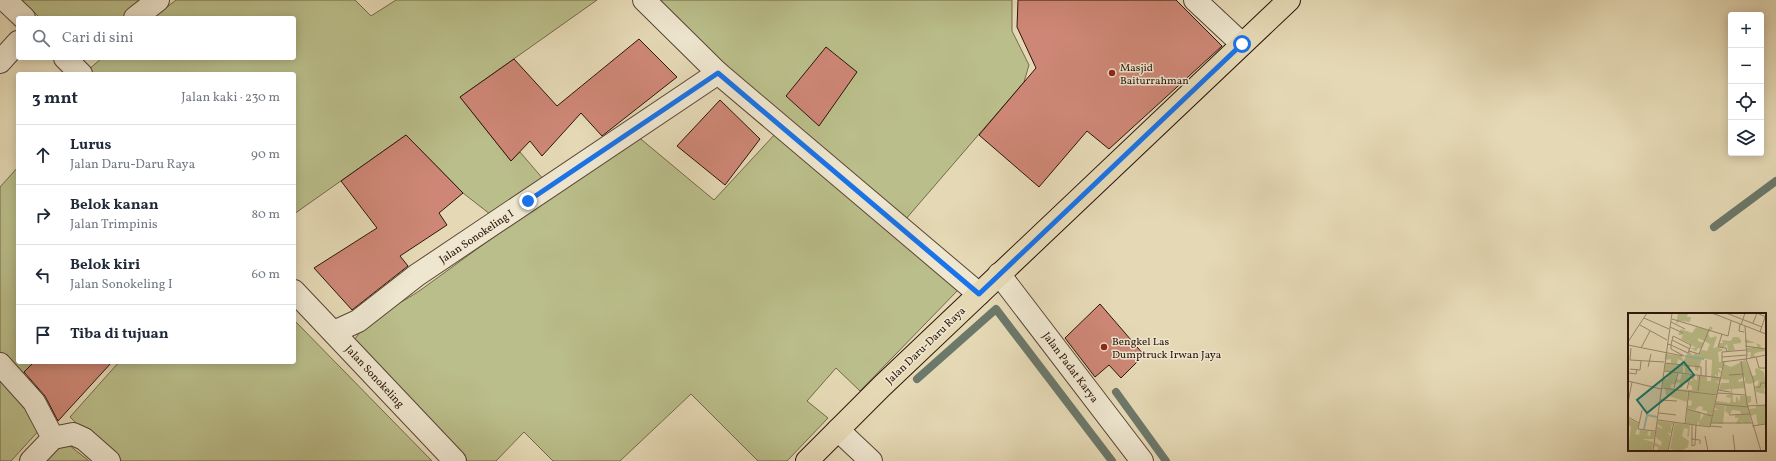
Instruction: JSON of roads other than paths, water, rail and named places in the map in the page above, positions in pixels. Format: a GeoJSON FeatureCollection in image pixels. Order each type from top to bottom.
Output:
{"type":"FeatureCollection","features":[{"type":"Feature","properties":{"kind":"main road","name":"Jalan Daru-Daru Raya"},"geometry":{"type":"LineString","coordinates":[[807,461],[979,294],[1289,0]]}},
{"type":"Feature","properties":{"kind":"street"},"geometry":{"type":"LineString","coordinates":[[5,0],[22,16]]}},
{"type":"Feature","properties":{"kind":"street"},"geometry":{"type":"LineString","coordinates":[[138,16],[158,0]]}},
{"type":"Feature","properties":{"kind":"street"},"geometry":{"type":"LineString","coordinates":[[644,0],[718,73],[979,294]]}},
{"type":"Feature","properties":{"kind":"street"},"geometry":{"type":"LineString","coordinates":[[1195,0],[1242,44]]}},
{"type":"Feature","properties":{"kind":"street"},"geometry":{"type":"LineString","coordinates":[[0,62],[16,44]]}},
{"type":"Feature","properties":{"kind":"street","name":"Jalan Sonokeling I"},"geometry":{"type":"LineString","coordinates":[[334,332],[358,321],[418,275],[718,73]]}},
{"type":"Feature","properties":{"kind":"street","name":"Jalan Padat Karya"},"geometry":{"type":"LineString","coordinates":[[1000,274],[1142,461]]}},
{"type":"Feature","properties":{"kind":"street","name":"Jalan Sonokeling"},"geometry":{"type":"LineString","coordinates":[[296,293],[455,461]]}},
{"type":"Feature","properties":{"kind":"street"},"geometry":{"type":"LineString","coordinates":[[0,364],[34,402],[53,438]]}},
{"type":"Feature","properties":{"kind":"street"},"geometry":{"type":"LineString","coordinates":[[838,430],[872,461]]}},
{"type":"Feature","properties":{"kind":"street"},"geometry":{"type":"LineString","coordinates":[[30,461],[53,438],[72,434],[94,447],[109,461]]}},
{"type":"Feature","properties":{"kind":"waterway"},"geometry":{"type":"LineString","coordinates":[[1714,227],[1776,181]]}},
{"type":"Feature","properties":{"kind":"waterway"},"geometry":{"type":"LineString","coordinates":[[917,379],[996,309],[1112,461]]}},
{"type":"Feature","properties":{"kind":"waterway"},"geometry":{"type":"LineString","coordinates":[[1116,392],[1166,461]]}},
{"type":"Feature","properties":{"kind":"place","name":"Masjid Baiturrahman"},"geometry":{"type":"Point","coordinates":[1112,73]}},
{"type":"Feature","properties":{"kind":"place","name":"Bengkel Las Dumptruck Irwan Jaya"},"geometry":{"type":"Point","coordinates":[1104,347]}}]}
